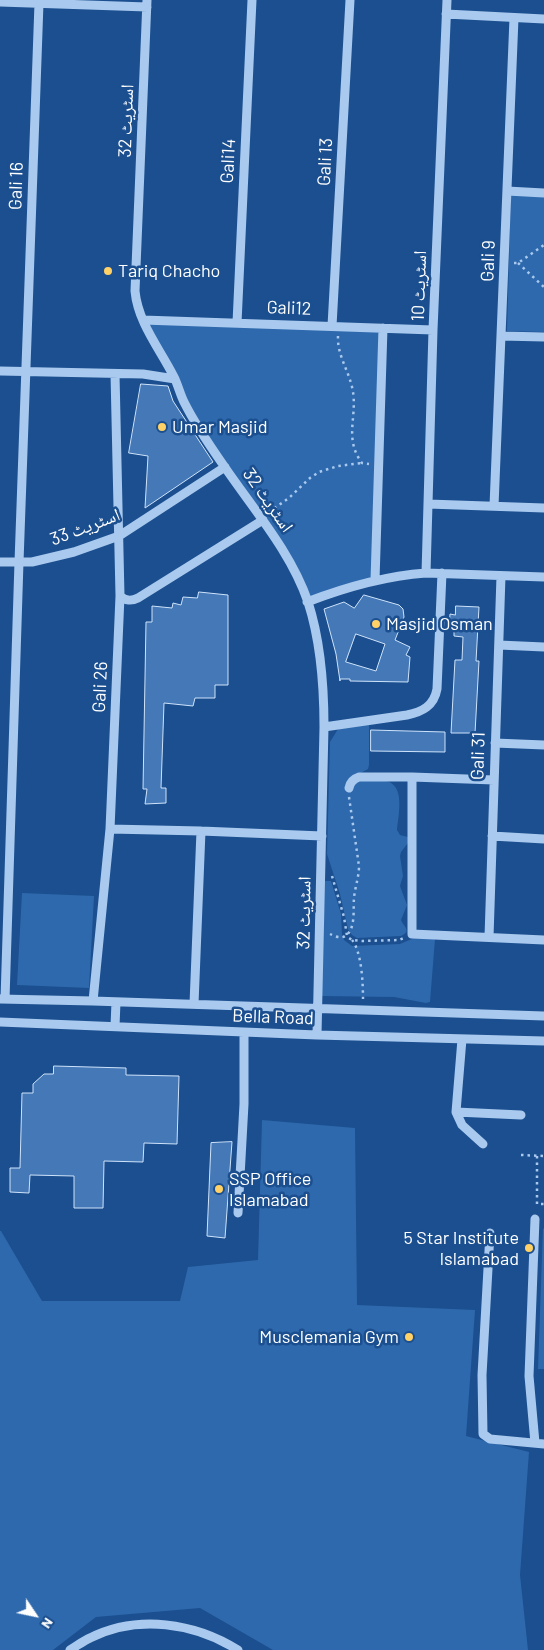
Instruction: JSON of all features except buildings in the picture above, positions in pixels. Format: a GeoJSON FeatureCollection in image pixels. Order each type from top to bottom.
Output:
{"type":"FeatureCollection","features":[{"type":"Feature","properties":{"kind":"street","name":"Gali14"},"geometry":{"type":"LineString","coordinates":[[238,323],[252,0]]}},
{"type":"Feature","properties":{"kind":"street","name":"Gali 13"},"geometry":{"type":"LineString","coordinates":[[335,326],[350,0]]}},
{"type":"Feature","properties":{"kind":"street","name":"اسٹریٹ 10"},"geometry":{"type":"LineString","coordinates":[[426,572],[433,330],[447,0]]}},
{"type":"Feature","properties":{"kind":"street"},"geometry":{"type":"LineString","coordinates":[[0,2],[147,4]]}},
{"type":"Feature","properties":{"kind":"street","name":"Gali 16"},"geometry":{"type":"LineString","coordinates":[[3,999],[4,925],[11,820],[39,3]]}},
{"type":"Feature","properties":{"kind":"street","name":"اسٹریٹ 32"},"geometry":{"type":"LineString","coordinates":[[147,4],[136,302],[143,320],[175,378],[184,402],[224,467],[262,519],[294,571],[307,602],[322,673],[324,726],[316,1035]]}},
{"type":"Feature","properties":{"kind":"street"},"geometry":{"type":"LineString","coordinates":[[446,14],[544,19]]}},
{"type":"Feature","properties":{"kind":"street","name":"Gali 9"},"geometry":{"type":"LineString","coordinates":[[494,506],[514,18]]}},
{"type":"Feature","properties":{"kind":"street"},"geometry":{"type":"LineString","coordinates":[[507,191],[544,193]]}},
{"type":"Feature","properties":{"kind":"street","name":"Gali12"},"geometry":{"type":"LineString","coordinates":[[143,320],[433,330]]}},
{"type":"Feature","properties":{"kind":"street"},"geometry":{"type":"LineString","coordinates":[[375,580],[382,328]]}},
{"type":"Feature","properties":{"kind":"street"},"geometry":{"type":"LineString","coordinates":[[501,336],[544,337]]}},
{"type":"Feature","properties":{"kind":"street"},"geometry":{"type":"LineString","coordinates":[[0,371],[143,374],[175,378]]}},
{"type":"Feature","properties":{"kind":"street","name":"Gali 26"},"geometry":{"type":"LineString","coordinates":[[93,1001],[110,828],[120,610],[115,374]]}},
{"type":"Feature","properties":{"kind":"street","name":"اسٹریٹ 33"},"geometry":{"type":"LineString","coordinates":[[0,562],[32,562],[74,552],[119,536],[224,467]]}},
{"type":"Feature","properties":{"kind":"street"},"geometry":{"type":"LineString","coordinates":[[428,504],[544,508]]}},
{"type":"Feature","properties":{"kind":"street"},"geometry":{"type":"LineString","coordinates":[[120,610],[123,604],[138,598],[262,519]]}},
{"type":"Feature","properties":{"kind":"street"},"geometry":{"type":"LineString","coordinates":[[307,602],[345,588],[375,580],[426,572],[544,577]]}},
{"type":"Feature","properties":{"kind":"street"},"geometry":{"type":"LineString","coordinates":[[324,726],[418,713],[433,701],[437,689],[442,573]]}},
{"type":"Feature","properties":{"kind":"street","name":"Gali 31"},"geometry":{"type":"LineString","coordinates":[[488,937],[501,576]]}},
{"type":"Feature","properties":{"kind":"street"},"geometry":{"type":"LineString","coordinates":[[120,596],[130,600]]}},
{"type":"Feature","properties":{"kind":"street"},"geometry":{"type":"LineString","coordinates":[[498,645],[544,647]]}},
{"type":"Feature","properties":{"kind":"street"},"geometry":{"type":"LineString","coordinates":[[495,743],[544,745]]}},
{"type":"Feature","properties":{"kind":"street"},"geometry":{"type":"LineString","coordinates":[[349,788],[350,782],[359,777],[494,780]]}},
{"type":"Feature","properties":{"kind":"street"},"geometry":{"type":"LineString","coordinates":[[412,777],[412,934],[544,940]]}},
{"type":"Feature","properties":{"kind":"street"},"geometry":{"type":"LineString","coordinates":[[0,820],[11,820]]}},
{"type":"Feature","properties":{"kind":"street"},"geometry":{"type":"LineString","coordinates":[[110,828],[322,836]]}},
{"type":"Feature","properties":{"kind":"street"},"geometry":{"type":"LineString","coordinates":[[194,1004],[201,831]]}},
{"type":"Feature","properties":{"kind":"street"},"geometry":{"type":"LineString","coordinates":[[492,836],[544,839]]}},
{"type":"Feature","properties":{"kind":"street","name":"Bella Road"},"geometry":{"type":"LineString","coordinates":[[3,999],[544,1016]]}},
{"type":"Feature","properties":{"kind":"street"},"geometry":{"type":"LineString","coordinates":[[115,1026],[116,1002]]}},
{"type":"Feature","properties":{"kind":"street","name":"Bella Road"},"geometry":{"type":"LineString","coordinates":[[0,1022],[316,1035],[544,1041]]}},
{"type":"Feature","properties":{"kind":"street"},"geometry":{"type":"LineString","coordinates":[[238,1213],[244,1104],[244,1032]]}},
{"type":"Feature","properties":{"kind":"street"},"geometry":{"type":"LineString","coordinates":[[462,1039],[456,1112],[462,1125],[484,1144]]}},
{"type":"Feature","properties":{"kind":"street"},"geometry":{"type":"LineString","coordinates":[[456,1112],[521,1115]]}},
{"type":"Feature","properties":{"kind":"street"},"geometry":{"type":"LineString","coordinates":[[490,1233],[482,1375],[483,1434],[490,1439],[539,1444],[529,1376],[535,1219]]}},
{"type":"Feature","properties":{"kind":"street"},"geometry":{"type":"LineString","coordinates":[[70,1650],[91,1637],[122,1627],[152,1624],[182,1627],[206,1634],[238,1650]]}},
{"type":"Feature","properties":{"kind":"path"},"geometry":{"type":"LineString","coordinates":[[504,263],[518,263],[544,245]]}},
{"type":"Feature","properties":{"kind":"path"},"geometry":{"type":"LineString","coordinates":[[518,263],[544,287]]}},
{"type":"Feature","properties":{"kind":"path"},"geometry":{"type":"LineString","coordinates":[[335,326],[338,345],[353,390],[351,436],[356,453],[362,463]]}},
{"type":"Feature","properties":{"kind":"path"},"geometry":{"type":"LineString","coordinates":[[262,519],[319,472],[338,466],[362,463],[379,464]]}},
{"type":"Feature","properties":{"kind":"path"},"geometry":{"type":"LineString","coordinates":[[347,936],[352,925],[354,897],[359,871],[359,857],[351,814],[349,788]]}},
{"type":"Feature","properties":{"kind":"path"},"geometry":{"type":"LineString","coordinates":[[330,872],[344,917],[347,936],[352,940],[356,948],[362,974],[362,1011]]}},
{"type":"Feature","properties":{"kind":"path"},"geometry":{"type":"LineString","coordinates":[[320,930],[333,936],[347,936]]}},
{"type":"Feature","properties":{"kind":"path"},"geometry":{"type":"LineString","coordinates":[[352,940],[400,940],[412,934]]}},
{"type":"Feature","properties":{"kind":"path"},"geometry":{"type":"LineString","coordinates":[[521,1155],[544,1156]]}},
{"type":"Feature","properties":{"kind":"path"},"geometry":{"type":"LineString","coordinates":[[537,1156],[536,1204],[544,1204]]}},
{"type":"Feature","properties":{"kind":"shaded area"},"geometry":{"type":"Polygon","coordinates":[[[511,193],[544,195],[544,332],[507,331],[511,193]]]}},
{"type":"Feature","properties":{"kind":"shaded area"},"geometry":{"type":"Polygon","coordinates":[[[143,320],[383,328],[375,580],[307,602],[297,576],[225,467],[143,320]]]}},
{"type":"Feature","properties":{"kind":"shaded area"},"geometry":{"type":"Polygon","coordinates":[[[369,720],[369,765],[368,769],[357,775],[358,781],[386,781],[392,784],[399,795],[397,830],[400,835],[408,837],[408,843],[400,856],[403,876],[400,886],[407,905],[401,920],[407,931],[401,936],[357,938],[352,935],[348,929],[340,894],[327,854],[330,742],[338,729],[369,720]]]}},
{"type":"Feature","properties":{"kind":"shaded area"},"geometry":{"type":"Polygon","coordinates":[[[324,881],[331,881],[341,914],[342,935],[344,940],[352,946],[400,944],[414,938],[435,939],[430,1002],[426,1003],[394,997],[321,996],[324,881]]]}},
{"type":"Feature","properties":{"kind":"shaded area"},"geometry":{"type":"Polygon","coordinates":[[[22,893],[94,896],[89,988],[17,985],[22,893]]]}},
{"type":"Feature","properties":{"kind":"shaded area"},"geometry":{"type":"Polygon","coordinates":[[[262,1120],[355,1128],[357,1305],[475,1310],[466,1436],[529,1452],[520,1575],[528,1650],[273,1650],[200,1608],[96,1617],[53,1650],[0,1650],[0,1231],[42,1301],[180,1301],[188,1267],[258,1260],[262,1120]]]}},
{"type":"Feature","properties":{"kind":"shaded area"},"geometry":{"type":"Polygon","coordinates":[[[543,1228],[544,1369],[538,1369],[543,1228]]]}},
{"type":"Feature","properties":{"kind":"place","name":"Tariq Chacho"},"geometry":{"type":"Point","coordinates":[108,271]}},
{"type":"Feature","properties":{"kind":"place","name":"Umar Masjid"},"geometry":{"type":"Point","coordinates":[162,427]}},
{"type":"Feature","properties":{"kind":"place","name":"Masjid Osman"},"geometry":{"type":"Point","coordinates":[376,624]}},
{"type":"Feature","properties":{"kind":"place","name":"SSP Office Islamabad"},"geometry":{"type":"Point","coordinates":[219,1189]}},
{"type":"Feature","properties":{"kind":"place","name":"5 Star Institute Islamabad"},"geometry":{"type":"Point","coordinates":[529,1248]}},
{"type":"Feature","properties":{"kind":"place","name":"Musclemania Gym"},"geometry":{"type":"Point","coordinates":[409,1337]}}]}
